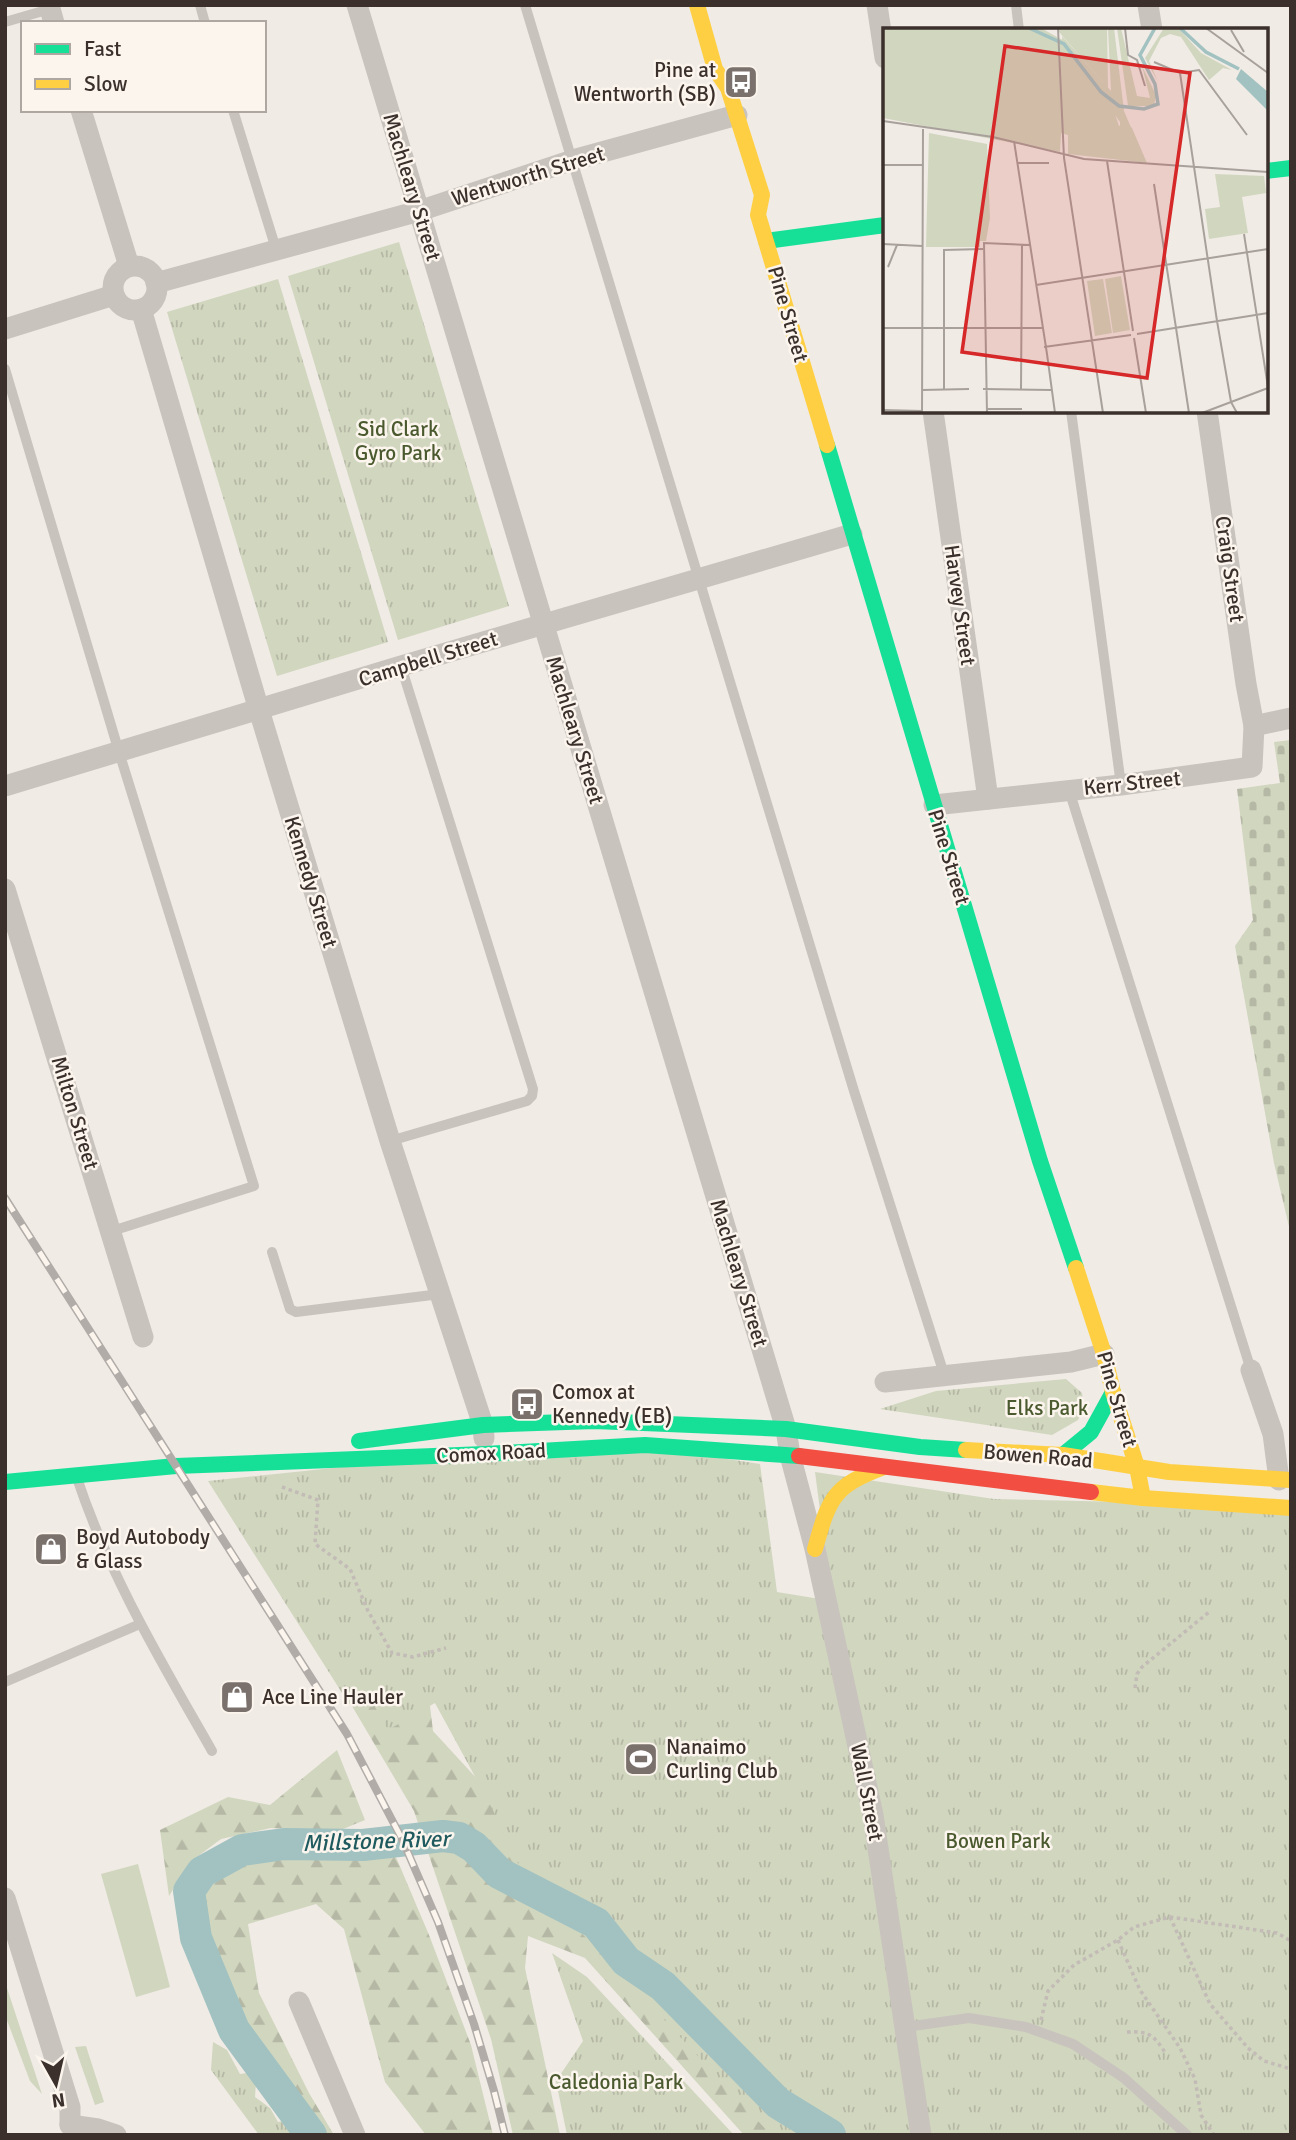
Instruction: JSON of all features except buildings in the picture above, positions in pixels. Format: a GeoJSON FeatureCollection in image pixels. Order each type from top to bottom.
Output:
{"type":"FeatureCollection","features":[{"type":"Feature","properties":{"kind":"main road","name":"Pine Street"},"geometry":{"type":"LineString","coordinates":[[697,5],[715,69],[722,112],[762,195],[758,215],[1040,1161],[1104,1354],[1137,1467],[1143,1498]]}},
{"type":"Feature","properties":{"kind":"main road","name":"Pine Street"},"geometry":{"type":"LineString","coordinates":[[715,69],[728,88],[722,112]]}},
{"type":"Feature","properties":{"kind":"main road"},"geometry":{"type":"LineString","coordinates":[[1268,172],[1291,168]]}},
{"type":"Feature","properties":{"kind":"main road","name":"Pine Street"},"geometry":{"type":"LineString","coordinates":[[743,201],[758,215]]}},
{"type":"Feature","properties":{"kind":"main road"},"geometry":{"type":"LineString","coordinates":[[766,241],[883,225]]}},
{"type":"Feature","properties":{"kind":"main road"},"geometry":{"type":"LineString","coordinates":[[1063,1455],[1091,1432],[1113,1392]]}},
{"type":"Feature","properties":{"kind":"main road","name":"Comox Road"},"geometry":{"type":"LineString","coordinates":[[192,1465],[234,1457],[483,1425],[595,1421],[786,1429]]}},
{"type":"Feature","properties":{"kind":"main road","name":"Bowen Road"},"geometry":{"type":"LineString","coordinates":[[786,1429],[920,1447],[1063,1455],[1169,1472],[1285,1480]]}},
{"type":"Feature","properties":{"kind":"main road","name":"Comox Road"},"geometry":{"type":"LineString","coordinates":[[5,1482],[192,1465],[645,1445],[790,1455]]}},
{"type":"Feature","properties":{"kind":"main road","name":"Bowen Road"},"geometry":{"type":"LineString","coordinates":[[790,1455],[1143,1498],[1291,1508]]}},
{"type":"Feature","properties":{"kind":"main road"},"geometry":{"type":"LineString","coordinates":[[815,1549],[827,1510],[843,1488],[851,1480],[884,1467]]}},
{"type":"Feature","properties":{"kind":"street","name":"Machleary Street"},"geometry":{"type":"LineString","coordinates":[[357,5],[786,1429],[790,1455]]}},
{"type":"Feature","properties":{"kind":"street"},"geometry":{"type":"LineString","coordinates":[[877,5],[883,45]]}},
{"type":"Feature","properties":{"kind":"street"},"geometry":{"type":"LineString","coordinates":[[1148,5],[1152,28]]}},
{"type":"Feature","properties":{"kind":"street"},"geometry":{"type":"LineString","coordinates":[[82,112],[129,266]]}},
{"type":"Feature","properties":{"kind":"street","name":"Wentworth Street"},"geometry":{"type":"LineString","coordinates":[[156,283],[419,211],[722,112]]}},
{"type":"Feature","properties":{"kind":"street"},"geometry":{"type":"LineString","coordinates":[[129,266],[145,268],[151,272],[156,283],[157,293],[154,300],[141,309],[121,306],[112,286],[118,273],[129,266]]}},
{"type":"Feature","properties":{"kind":"street"},"geometry":{"type":"LineString","coordinates":[[5,329],[114,295]]}},
{"type":"Feature","properties":{"kind":"street","name":"Kennedy Street"},"geometry":{"type":"LineString","coordinates":[[141,309],[390,1142],[483,1425],[485,1454]]}},
{"type":"Feature","properties":{"kind":"street","name":"Harvey Street"},"geometry":{"type":"LineString","coordinates":[[933,413],[988,799]]}},
{"type":"Feature","properties":{"kind":"street","name":"Craig Street"},"geometry":{"type":"LineString","coordinates":[[1207,413],[1254,726]]}},
{"type":"Feature","properties":{"kind":"street","name":"Campbell Street"},"geometry":{"type":"LineString","coordinates":[[5,786],[852,534]]}},
{"type":"Feature","properties":{"kind":"street"},"geometry":{"type":"LineString","coordinates":[[1254,726],[1291,718]]}},
{"type":"Feature","properties":{"kind":"street","name":"Kerr Street"},"geometry":{"type":"LineString","coordinates":[[934,805],[1121,785],[1252,767],[1254,726]]}},
{"type":"Feature","properties":{"kind":"street","name":"Milton Street"},"geometry":{"type":"LineString","coordinates":[[5,889],[143,1337]]}},
{"type":"Feature","properties":{"kind":"street"},"geometry":{"type":"LineString","coordinates":[[885,1382],[1071,1363],[1104,1354]]}},
{"type":"Feature","properties":{"kind":"street"},"geometry":{"type":"LineString","coordinates":[[1251,1370],[1273,1434],[1285,1480]]}},
{"type":"Feature","properties":{"kind":"street","name":"Wall Street"},"geometry":{"type":"LineString","coordinates":[[790,1455],[815,1549],[873,1815],[921,2135]]}},
{"type":"Feature","properties":{"kind":"street"},"geometry":{"type":"LineString","coordinates":[[5,1898],[70,2107],[68,2130],[98,2129],[117,2135]]}},
{"type":"Feature","properties":{"kind":"street"},"geometry":{"type":"LineString","coordinates":[[299,2002],[355,2135]]}},
{"type":"Feature","properties":{"kind":"lane"},"geometry":{"type":"LineString","coordinates":[[526,5],[854,1091],[944,1374]]}},
{"type":"Feature","properties":{"kind":"lane"},"geometry":{"type":"LineString","coordinates":[[1016,5],[1019,28]]}},
{"type":"Feature","properties":{"kind":"lane"},"geometry":{"type":"LineString","coordinates":[[5,22],[51,12]]}},
{"type":"Feature","properties":{"kind":"lane"},"geometry":{"type":"LineString","coordinates":[[234,112],[276,250]]}},
{"type":"Feature","properties":{"kind":"lane"},"geometry":{"type":"LineString","coordinates":[[5,369],[119,752],[254,1186],[112,1231]]}},
{"type":"Feature","properties":{"kind":"lane"},"geometry":{"type":"LineString","coordinates":[[1071,413],[1121,785]]}},
{"type":"Feature","properties":{"kind":"lane"},"geometry":{"type":"LineString","coordinates":[[390,1142],[527,1101],[532,1096],[533,1089],[401,666]]}},
{"type":"Feature","properties":{"kind":"lane"},"geometry":{"type":"LineString","coordinates":[[1069,790],[1251,1370]]}},
{"type":"Feature","properties":{"kind":"lane"},"geometry":{"type":"LineString","coordinates":[[272,1252],[290,1309],[296,1312],[440,1294]]}},
{"type":"Feature","properties":{"kind":"lane"},"geometry":{"type":"LineString","coordinates":[[76,1475],[90,1520],[140,1624],[212,1751]]}},
{"type":"Feature","properties":{"kind":"lane"},"geometry":{"type":"LineString","coordinates":[[5,1682],[140,1624]]}},
{"type":"Feature","properties":{"kind":"lane"},"geometry":{"type":"LineString","coordinates":[[906,2026],[969,2018],[1026,2027],[1073,2044],[1124,2078],[1187,2135]]}},
{"type":"Feature","properties":{"kind":"path"},"geometry":{"type":"LineString","coordinates":[[279,1486],[318,1500],[315,1544],[350,1569],[368,1611],[392,1653],[413,1657],[446,1648]]}},
{"type":"Feature","properties":{"kind":"path"},"geometry":{"type":"LineString","coordinates":[[1135,1688],[1137,1674],[1142,1667],[1209,1612]]}},
{"type":"Feature","properties":{"kind":"path"},"geometry":{"type":"LineString","coordinates":[[1170,1917],[1210,2004],[1248,2048],[1264,2061],[1291,2069]]}},
{"type":"Feature","properties":{"kind":"path"},"geometry":{"type":"LineString","coordinates":[[1038,2031],[1048,1991],[1074,1965],[1118,1940],[1134,1927],[1170,1917],[1277,1933],[1291,1941]]}},
{"type":"Feature","properties":{"kind":"path"},"geometry":{"type":"LineString","coordinates":[[1118,1940],[1140,1990],[1185,2058],[1195,2079],[1201,2115],[1214,2135]]}},
{"type":"Feature","properties":{"kind":"path"},"geometry":{"type":"LineString","coordinates":[[1127,2032],[1141,2031],[1154,2037],[1166,2054]]}},
{"type":"Feature","properties":{"kind":"green space","name":"Sid Clark Gyro Park"},"geometry":{"type":"Polygon","coordinates":[[[399,242],[509,606],[398,640],[288,276],[399,242]]]}},
{"type":"Feature","properties":{"kind":"green space","name":"Sid Clark Gyro Park"},"geometry":{"type":"Polygon","coordinates":[[[278,279],[388,642],[277,676],[167,312],[278,279]]]}},
{"type":"Feature","properties":{"kind":"green space"},"geometry":{"type":"Polygon","coordinates":[[[1291,740],[1291,1235],[1274,1163],[1235,946],[1253,920],[1237,789],[1280,783],[1274,742],[1291,740]]]}},
{"type":"Feature","properties":{"kind":"green space","name":"Elks Park"},"geometry":{"type":"Polygon","coordinates":[[[1066,1379],[1082,1393],[1084,1408],[1078,1420],[1052,1435],[880,1409],[936,1391],[1066,1379]]]}},
{"type":"Feature","properties":{"kind":"green space","name":"Bowen Park"},"geometry":{"type":"Polygon","coordinates":[[[602,1440],[760,1464],[777,1592],[832,1601],[815,1472],[994,1499],[1291,1506],[1291,2135],[771,2135],[605,1956],[526,1880],[490,1804],[435,1703],[388,1730],[367,1693],[349,1704],[208,1481],[602,1440]]]}},
{"type":"Feature","properties":{"kind":"green space"},"geometry":{"type":"Polygon","coordinates":[[[287,1596],[421,1631],[433,1731],[549,1857],[888,2135],[744,2135],[585,1958],[528,1936],[525,1968],[560,2135],[513,2135],[491,2039],[414,1811],[287,1596]]]}},
{"type":"Feature","properties":{"kind":"green space"},"geometry":{"type":"Polygon","coordinates":[[[337,1750],[365,1820],[338,1831],[271,1828],[221,1839],[190,1862],[169,1896],[160,1830],[228,1797],[270,1805],[337,1750]]]}},
{"type":"Feature","properties":{"kind":"green space"},"geometry":{"type":"Polygon","coordinates":[[[393,1850],[471,2045],[493,2135],[426,2135],[385,2082],[344,1929],[316,1904],[248,1924],[259,1993],[309,2093],[334,2135],[326,2135],[247,2030],[211,1953],[198,1901],[219,1872],[260,1854],[365,1856],[393,1850]]]}},
{"type":"Feature","properties":{"kind":"green space"},"geometry":{"type":"Polygon","coordinates":[[[138,1864],[170,1987],[136,1997],[101,1874],[138,1864]]]}},
{"type":"Feature","properties":{"kind":"green space","name":"Caledonia Park"},"geometry":{"type":"Polygon","coordinates":[[[552,1953],[587,1977],[734,2135],[567,2135],[556,2081],[583,2041],[552,1953]]]}},
{"type":"Feature","properties":{"kind":"green space"},"geometry":{"type":"Polygon","coordinates":[[[5,1982],[42,2094],[30,2081],[5,2015],[5,1982]]]}},
{"type":"Feature","properties":{"kind":"green space"},"geometry":{"type":"Polygon","coordinates":[[[213,2042],[227,2050],[240,2074],[247,2073],[256,2082],[255,2097],[270,2108],[278,2122],[288,2120],[298,2135],[259,2135],[211,2070],[213,2042]]]}},
{"type":"Feature","properties":{"kind":"green space"},"geometry":{"type":"Polygon","coordinates":[[[86,2046],[104,2102],[95,2105],[75,2047],[86,2046]]]}},
{"type":"Feature","properties":{"kind":"waterway","name":"Millstone River"},"geometry":{"type":"LineString","coordinates":[[311,2135],[234,2030],[196,1938],[189,1891],[202,1872],[242,1850],[284,1844],[363,1845],[443,1836],[459,1838],[474,1847],[499,1873],[596,1923],[626,1961],[663,1986],[778,2103],[830,2135]]}},
{"type":"Feature","properties":{"kind":"railway"},"geometry":{"type":"LineString","coordinates":[[5,1198],[347,1734],[402,1839],[438,1922],[474,2024],[505,2135]]}},
{"type":"Feature","properties":{"kind":"traffic: fast"},"geometry":{"type":"LineString","coordinates":[[1268,171],[1291,168]]}},
{"type":"Feature","properties":{"kind":"traffic: fast"},"geometry":{"type":"LineString","coordinates":[[766,241],[883,225]]}},
{"type":"Feature","properties":{"kind":"traffic: fast"},"geometry":{"type":"LineString","coordinates":[[827,445],[1040,1161],[1076,1268]]}},
{"type":"Feature","properties":{"kind":"traffic: fast"},"geometry":{"type":"LineString","coordinates":[[1063,1455],[1091,1432],[1113,1392]]}},
{"type":"Feature","properties":{"kind":"traffic: fast"},"geometry":{"type":"LineString","coordinates":[[359,1441],[483,1425],[595,1421],[786,1429],[920,1447],[966,1450]]}},
{"type":"Feature","properties":{"kind":"traffic: fast"},"geometry":{"type":"LineString","coordinates":[[5,1482],[176,1466],[645,1445],[799,1456]]}},
{"type":"Feature","properties":{"kind":"traffic: slow"},"geometry":{"type":"LineString","coordinates":[[697,5],[715,69],[728,88],[762,195],[758,215],[827,445]]}},
{"type":"Feature","properties":{"kind":"traffic: slow"},"geometry":{"type":"LineString","coordinates":[[1076,1268],[1137,1467],[1143,1498]]}},
{"type":"Feature","properties":{"kind":"traffic: slow"},"geometry":{"type":"LineString","coordinates":[[966,1450],[1063,1455],[1169,1472],[1291,1480]]}},
{"type":"Feature","properties":{"kind":"traffic: slow"},"geometry":{"type":"LineString","coordinates":[[815,1549],[825,1517],[836,1496],[854,1481],[884,1467]]}},
{"type":"Feature","properties":{"kind":"traffic: slow"},"geometry":{"type":"LineString","coordinates":[[1091,1492],[1291,1508]]}},
{"type":"Feature","properties":{"kind":"traffic: jam"},"geometry":{"type":"LineString","coordinates":[[799,1456],[1091,1492]]}},
{"type":"Feature","properties":{"kind":"place","name":"Pine at Wentworth (SB)"},"geometry":{"type":"Point","coordinates":[741,82]}},
{"type":"Feature","properties":{"kind":"place","name":"Comox at Kennedy (EB)"},"geometry":{"type":"Point","coordinates":[527,1404]}},
{"type":"Feature","properties":{"kind":"place","name":"Boyd Autobody & Glass"},"geometry":{"type":"Point","coordinates":[51,1549]}},
{"type":"Feature","properties":{"kind":"place","name":"Ace Line Hauler"},"geometry":{"type":"Point","coordinates":[237,1697]}},
{"type":"Feature","properties":{"kind":"place","name":"Nanaimo Curling Club"},"geometry":{"type":"Point","coordinates":[641,1759]}}]}
